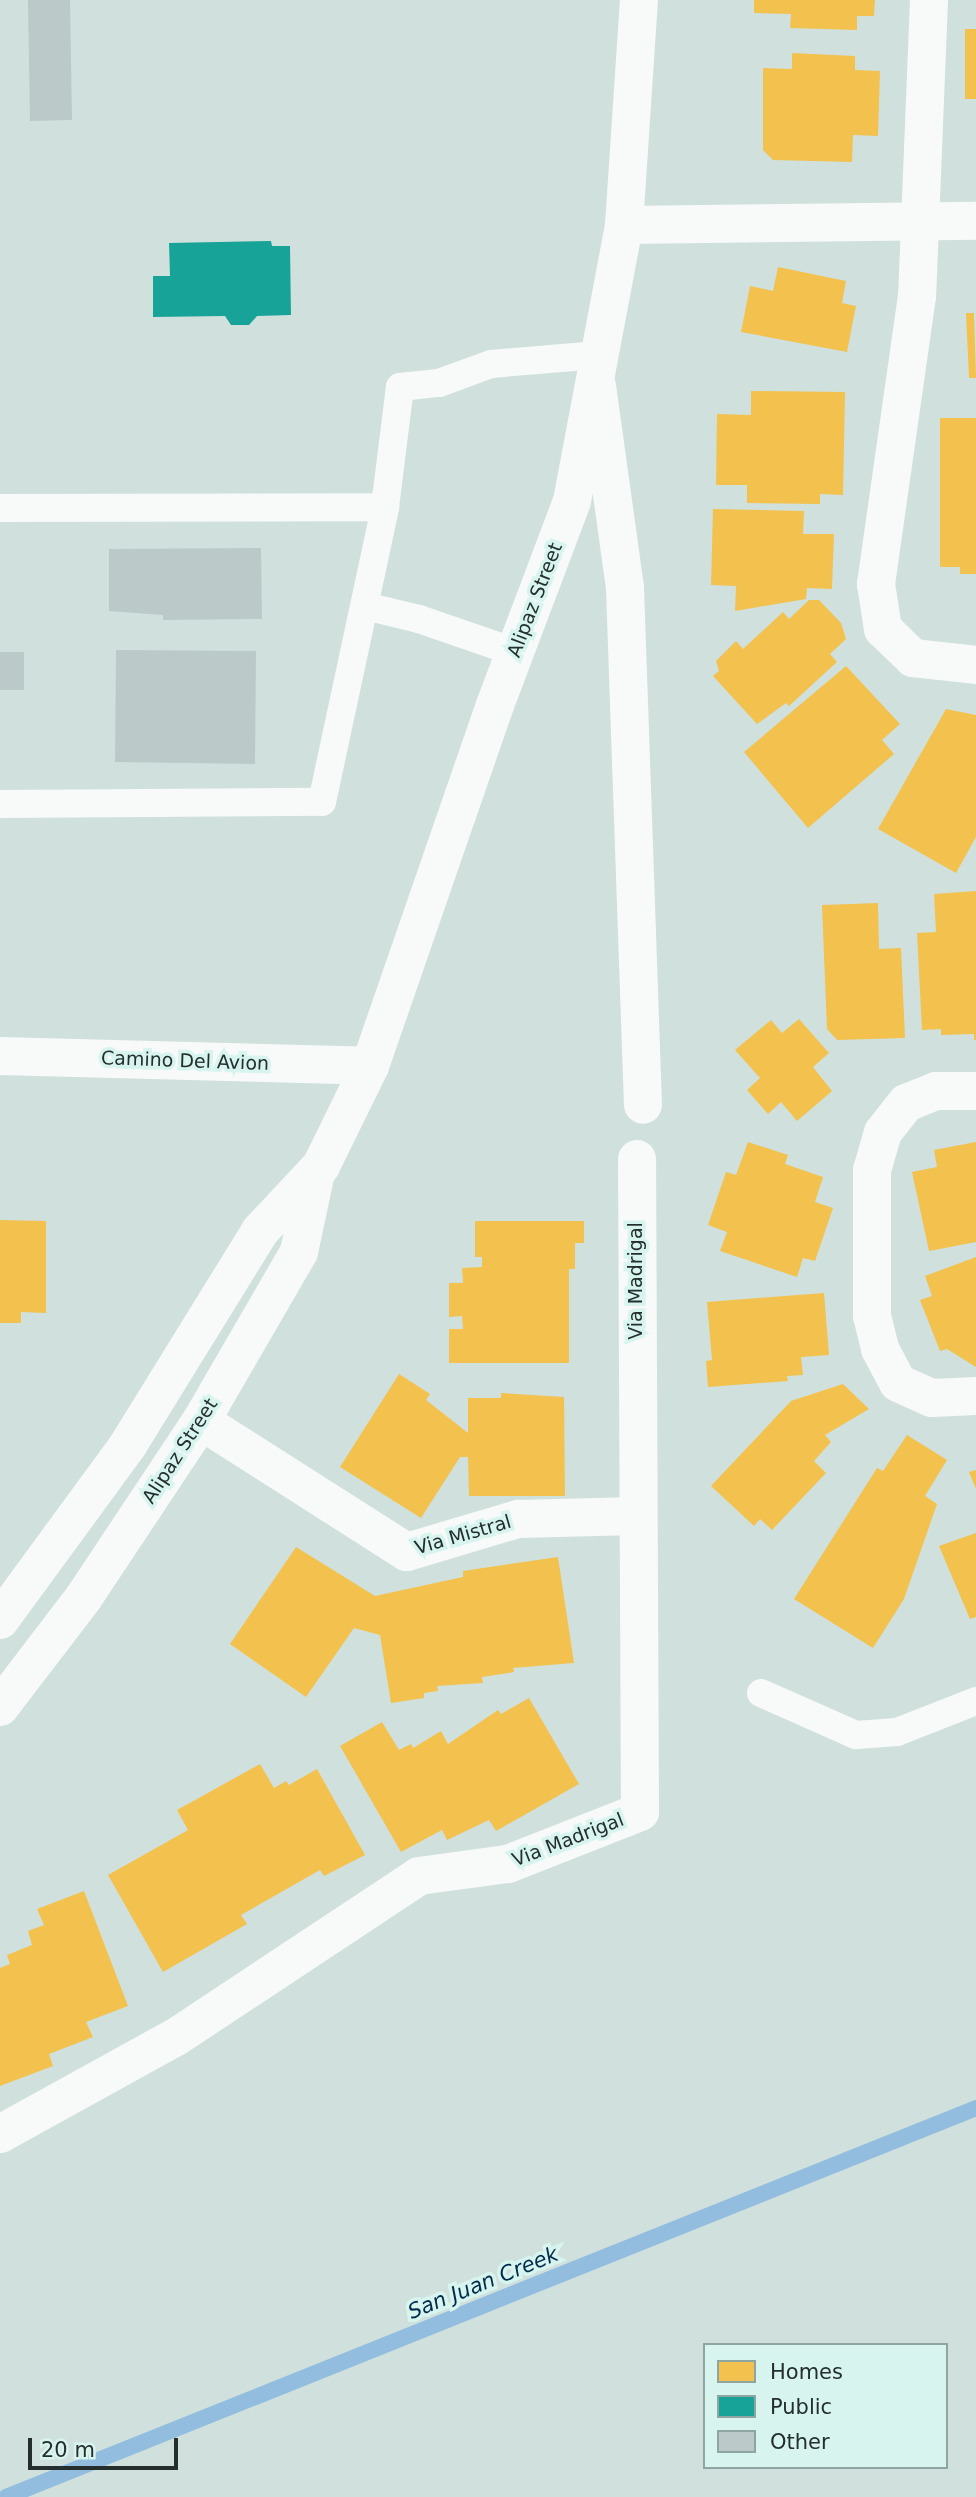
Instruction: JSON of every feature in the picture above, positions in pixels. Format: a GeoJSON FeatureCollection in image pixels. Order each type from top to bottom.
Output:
{"type":"FeatureCollection","features":[{"type":"Feature","properties":{"kind":"street","name":"Alipaz Street"},"geometry":{"type":"LineString","coordinates":[[0,1707],[83,1597],[201,1421],[299,1252],[316,1172],[370,1066],[515,652],[572,501],[624,225],[639,0]]}},
{"type":"Feature","properties":{"kind":"street"},"geometry":{"type":"LineString","coordinates":[[929,0],[917,296],[876,584],[883,629],[913,658],[976,665]]}},
{"type":"Feature","properties":{"kind":"street"},"geometry":{"type":"LineString","coordinates":[[624,225],[976,221]]}},
{"type":"Feature","properties":{"kind":"street"},"geometry":{"type":"LineString","coordinates":[[597,364],[625,588],[643,1105]]}},
{"type":"Feature","properties":{"kind":"street","name":"Camino Del Avion"},"geometry":{"type":"LineString","coordinates":[[0,1056],[370,1066]]}},
{"type":"Feature","properties":{"kind":"street"},"geometry":{"type":"LineString","coordinates":[[976,1091],[936,1091],[906,1103],[883,1132],[872,1170],[872,1316],[880,1349],[898,1383],[932,1398],[976,1396]]}},
{"type":"Feature","properties":{"kind":"street","name":"Via Madrigal"},"geometry":{"type":"LineString","coordinates":[[0,2134],[176,2037],[419,1876],[508,1864],[640,1812],[636,1516],[637,1159]]}},
{"type":"Feature","properties":{"kind":"street","name":"Alipaz Street"},"geometry":{"type":"LineString","coordinates":[[0,1620],[128,1445],[260,1231],[316,1172]]}},
{"type":"Feature","properties":{"kind":"street","name":"Via Mistral"},"geometry":{"type":"LineString","coordinates":[[201,1421],[407,1552],[518,1519],[636,1516]]}},
{"type":"Feature","properties":{"kind":"lane"},"geometry":{"type":"LineString","coordinates":[[0,804],[322,802],[385,507],[400,387],[439,383],[491,364],[597,364]]}},
{"type":"Feature","properties":{"kind":"lane"},"geometry":{"type":"LineString","coordinates":[[0,509],[385,507]]}},
{"type":"Feature","properties":{"kind":"lane"},"geometry":{"type":"LineString","coordinates":[[366,606],[419,619],[515,652]]}},
{"type":"Feature","properties":{"kind":"lane"},"geometry":{"type":"LineString","coordinates":[[761,1693],[856,1735],[897,1732],[976,1701]]}},
{"type":"Feature","properties":{"kind":"building: Homes"},"geometry":{"type":"Polygon","coordinates":[[[754,0],[875,0],[874,16],[857,16],[857,30],[790,28],[791,14],[754,13],[754,0]]]}},
{"type":"Feature","properties":{"kind":"building: Homes"},"geometry":{"type":"Polygon","coordinates":[[[965,29],[976,29],[976,99],[965,99],[965,29]]]}},
{"type":"Feature","properties":{"kind":"building: Homes"},"geometry":{"type":"Polygon","coordinates":[[[792,53],[855,56],[855,70],[880,71],[878,136],[853,135],[852,162],[773,160],[763,150],[763,68],[792,69],[792,53]]]}},
{"type":"Feature","properties":{"kind":"building: Homes"},"geometry":{"type":"Polygon","coordinates":[[[778,267],[846,281],[842,303],[856,306],[847,352],[741,332],[750,286],[773,291],[778,267]]]}},
{"type":"Feature","properties":{"kind":"building: Homes"},"geometry":{"type":"Polygon","coordinates":[[[966,313],[974,313],[976,378],[969,378],[966,313]]]}},
{"type":"Feature","properties":{"kind":"building: Homes"},"geometry":{"type":"Polygon","coordinates":[[[751,391],[845,392],[843,495],[820,494],[820,504],[747,503],[747,485],[716,485],[717,414],[751,415],[751,391]]]}},
{"type":"Feature","properties":{"kind":"building: Homes"},"geometry":{"type":"Polygon","coordinates":[[[940,418],[976,418],[976,574],[960,574],[960,567],[940,567],[940,418]]]}},
{"type":"Feature","properties":{"kind":"building: Homes"},"geometry":{"type":"Polygon","coordinates":[[[713,509],[804,511],[803,534],[834,534],[832,589],[807,588],[806,599],[735,611],[736,586],[711,585],[713,509]]]}},
{"type":"Feature","properties":{"kind":"building: Homes"},"geometry":{"type":"Polygon","coordinates":[[[809,600],[819,600],[841,623],[846,639],[830,654],[837,662],[789,706],[786,703],[757,724],[713,676],[719,671],[716,661],[736,641],[743,649],[783,612],[789,619],[809,600]]]}},
{"type":"Feature","properties":{"kind":"building: Homes"},"geometry":{"type":"Polygon","coordinates":[[[846,666],[900,724],[882,740],[894,754],[808,828],[744,752],[846,666]]]}},
{"type":"Feature","properties":{"kind":"building: Homes"},"geometry":{"type":"Polygon","coordinates":[[[946,709],[976,715],[976,837],[956,873],[878,829],[946,709]]]}},
{"type":"Feature","properties":{"kind":"building: Homes"},"geometry":{"type":"Polygon","coordinates":[[[976,891],[976,1040],[974,1034],[941,1035],[941,1029],[922,1030],[917,933],[936,932],[934,894],[976,891]]]}},
{"type":"Feature","properties":{"kind":"building: Homes"},"geometry":{"type":"Polygon","coordinates":[[[878,903],[879,949],[901,948],[905,1038],[837,1040],[827,1029],[822,905],[878,903]]]}},
{"type":"Feature","properties":{"kind":"building: Homes"},"geometry":{"type":"Polygon","coordinates":[[[799,1019],[829,1053],[813,1067],[832,1091],[797,1121],[781,1102],[768,1114],[747,1090],[760,1078],[735,1050],[771,1020],[782,1033],[799,1019]]]}},
{"type":"Feature","properties":{"kind":"building: Homes"},"geometry":{"type":"Polygon","coordinates":[[[748,1142],[788,1155],[785,1164],[823,1177],[815,1202],[833,1208],[815,1261],[803,1258],[797,1277],[720,1251],[727,1232],[708,1225],[726,1172],[736,1175],[748,1142]]]}},
{"type":"Feature","properties":{"kind":"building: Homes"},"geometry":{"type":"Polygon","coordinates":[[[976,1142],[976,1242],[929,1251],[912,1172],[937,1167],[934,1150],[976,1142]]]}},
{"type":"Feature","properties":{"kind":"building: Homes"},"geometry":{"type":"Polygon","coordinates":[[[0,1220],[46,1221],[46,1313],[21,1312],[21,1323],[0,1323],[0,1220]]]}},
{"type":"Feature","properties":{"kind":"building: Homes"},"geometry":{"type":"Polygon","coordinates":[[[475,1221],[584,1221],[584,1243],[575,1243],[575,1269],[569,1269],[569,1363],[449,1363],[449,1329],[463,1329],[462,1316],[449,1317],[449,1283],[463,1283],[462,1268],[482,1267],[482,1257],[475,1257],[475,1221]]]}},
{"type":"Feature","properties":{"kind":"building: Homes"},"geometry":{"type":"Polygon","coordinates":[[[976,1257],[976,1367],[947,1349],[940,1351],[920,1300],[932,1296],[925,1276],[976,1257]]]}},
{"type":"Feature","properties":{"kind":"building: Homes"},"geometry":{"type":"Polygon","coordinates":[[[824,1293],[829,1355],[801,1357],[803,1375],[787,1376],[788,1381],[708,1387],[706,1361],[712,1360],[707,1302],[824,1293]]]}},
{"type":"Feature","properties":{"kind":"building: Homes"},"geometry":{"type":"Polygon","coordinates":[[[399,1374],[430,1394],[426,1400],[468,1433],[468,1398],[501,1398],[501,1393],[564,1397],[565,1496],[469,1496],[468,1457],[460,1457],[421,1518],[340,1467],[399,1374]]]}},
{"type":"Feature","properties":{"kind":"building: Homes"},"geometry":{"type":"Polygon","coordinates":[[[843,1384],[869,1409],[825,1435],[831,1442],[814,1461],[826,1473],[772,1530],[760,1519],[754,1526],[711,1486],[791,1401],[843,1384]]]}},
{"type":"Feature","properties":{"kind":"building: Homes"},"geometry":{"type":"Polygon","coordinates":[[[907,1435],[947,1460],[925,1496],[937,1504],[904,1599],[873,1648],[794,1599],[877,1468],[883,1471],[907,1435]]]}},
{"type":"Feature","properties":{"kind":"building: Homes"},"geometry":{"type":"Polygon","coordinates":[[[976,1470],[976,1489],[969,1472],[976,1470]]]}},
{"type":"Feature","properties":{"kind":"building: Homes"},"geometry":{"type":"Polygon","coordinates":[[[976,1533],[976,1617],[970,1619],[939,1546],[976,1533]]]}},
{"type":"Feature","properties":{"kind":"building: Homes"},"geometry":{"type":"Polygon","coordinates":[[[296,1547],[375,1596],[463,1577],[463,1571],[558,1557],[574,1663],[513,1668],[514,1672],[482,1677],[483,1683],[437,1686],[438,1691],[424,1693],[424,1698],[391,1703],[380,1635],[354,1628],[306,1697],[230,1644],[296,1547]]]}},
{"type":"Feature","properties":{"kind":"building: Homes"},"geometry":{"type":"Polygon","coordinates":[[[529,1698],[579,1784],[496,1831],[489,1820],[447,1840],[442,1830],[401,1852],[340,1746],[382,1722],[399,1750],[411,1744],[413,1748],[441,1731],[448,1744],[498,1710],[501,1714],[529,1698]]]}},
{"type":"Feature","properties":{"kind":"building: Homes"},"geometry":{"type":"Polygon","coordinates":[[[260,1764],[274,1788],[286,1781],[289,1785],[317,1769],[365,1855],[324,1876],[320,1870],[241,1915],[247,1924],[163,1972],[108,1875],[188,1830],[177,1810],[260,1764]]]}},
{"type":"Feature","properties":{"kind":"building: Homes"},"geometry":{"type":"Polygon","coordinates":[[[84,1891],[128,2006],[86,2022],[93,2037],[49,2054],[53,2066],[0,2086],[0,1968],[10,1964],[7,1955],[32,1945],[28,1931],[44,1925],[37,1909],[84,1891]]]}},
{"type":"Feature","properties":{"kind":"building: Public"},"geometry":{"type":"Polygon","coordinates":[[[271,241],[272,246],[290,246],[291,315],[257,316],[249,325],[231,325],[225,316],[153,317],[153,276],[170,276],[169,243],[271,241]]]}},
{"type":"Feature","properties":{"kind":"building: Other"},"geometry":{"type":"Polygon","coordinates":[[[28,0],[70,0],[72,120],[30,121],[28,0]]]}},
{"type":"Feature","properties":{"kind":"building: Other"},"geometry":{"type":"Polygon","coordinates":[[[261,548],[262,619],[163,620],[163,615],[109,611],[109,549],[261,548]]]}},
{"type":"Feature","properties":{"kind":"building: Other"},"geometry":{"type":"Polygon","coordinates":[[[116,650],[256,651],[255,764],[115,762],[116,650]]]}},
{"type":"Feature","properties":{"kind":"building: Other"},"geometry":{"type":"Polygon","coordinates":[[[0,652],[24,652],[24,690],[0,690],[0,652]]]}},
{"type":"Feature","properties":{"kind":"waterway","name":"San Juan Creek"},"geometry":{"type":"LineString","coordinates":[[6,2497],[976,2108]]}}]}
